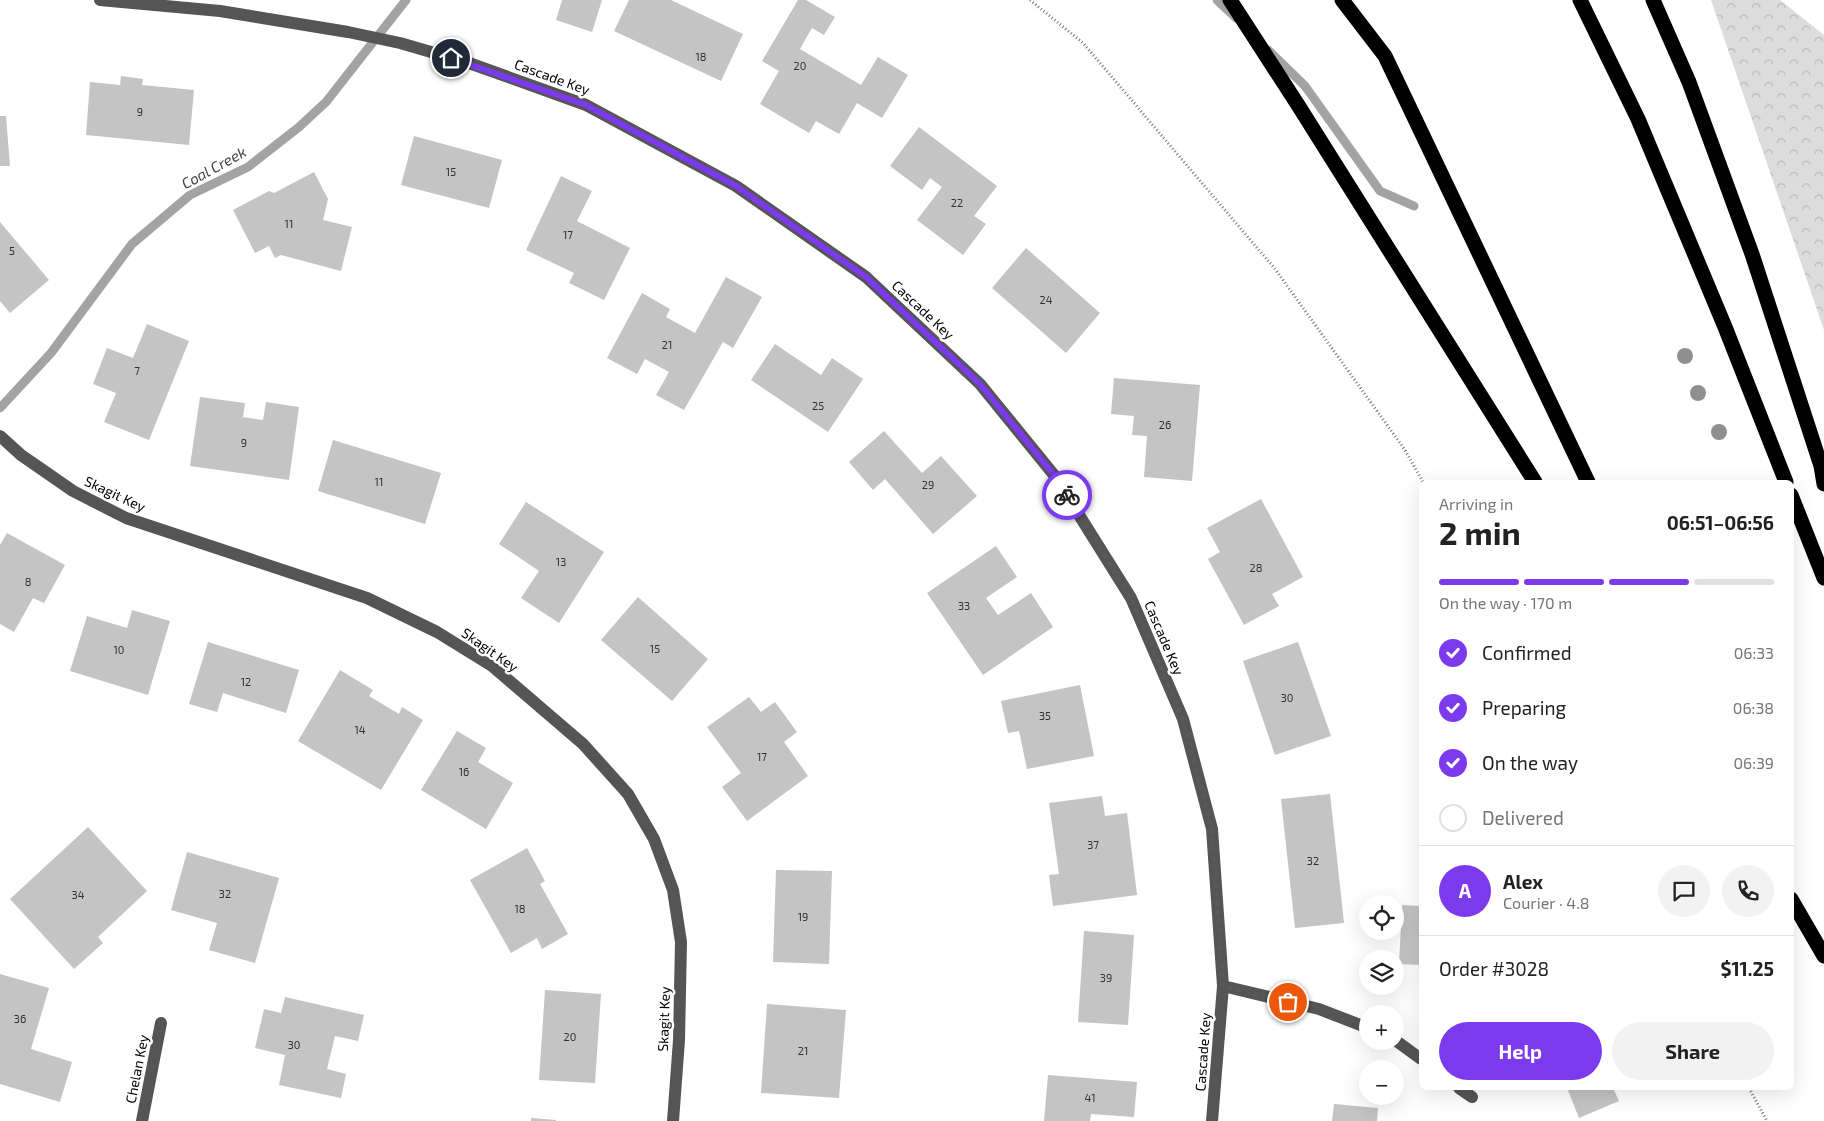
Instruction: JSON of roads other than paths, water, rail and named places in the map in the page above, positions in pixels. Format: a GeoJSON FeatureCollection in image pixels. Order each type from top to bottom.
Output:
{"type":"FeatureCollection","features":[{"type":"Feature","properties":{"kind":"highway"},"geometry":{"type":"LineString","coordinates":[[1230,0],[1534,480]]}},
{"type":"Feature","properties":{"kind":"highway"},"geometry":{"type":"LineString","coordinates":[[1342,0],[1385,56],[1587,480]]}},
{"type":"Feature","properties":{"kind":"highway"},"geometry":{"type":"LineString","coordinates":[[1580,0],[1638,120],[1725,327],[1785,480]]}},
{"type":"Feature","properties":{"kind":"highway"},"geometry":{"type":"LineString","coordinates":[[1653,0],[1689,82],[1752,254],[1821,466],[1824,484]]}},
{"type":"Feature","properties":{"kind":"highway"},"geometry":{"type":"LineString","coordinates":[[1794,503],[1824,578]]}},
{"type":"Feature","properties":{"kind":"highway"},"geometry":{"type":"LineString","coordinates":[[1794,904],[1824,956]]}},
{"type":"Feature","properties":{"kind":"street","name":"Cascade Key"},"geometry":{"type":"LineString","coordinates":[[100,0],[220,11],[348,32],[400,43],[469,63],[586,105],[736,186],[866,277],[980,384],[1054,475],[1131,598],[1183,719],[1212,830],[1223,986],[1212,1121]]}},
{"type":"Feature","properties":{"kind":"street","name":"Skagit Key"},"geometry":{"type":"LineString","coordinates":[[1,437],[21,455],[73,491],[126,518],[367,598],[437,632],[492,666],[583,744],[628,794],[654,839],[673,890],[681,942],[679,1040],[673,1121]]}},
{"type":"Feature","properties":{"kind":"street"},"geometry":{"type":"LineString","coordinates":[[1223,986],[1319,1009],[1359,1025]]}},
{"type":"Feature","properties":{"kind":"street","name":"Chelan Key"},"geometry":{"type":"LineString","coordinates":[[142,1121],[162,1023]]}},
{"type":"Feature","properties":{"kind":"street"},"geometry":{"type":"LineString","coordinates":[[1404,1047],[1419,1058]]}},
{"type":"Feature","properties":{"kind":"street"},"geometry":{"type":"LineString","coordinates":[[1462,1090],[1472,1098]]}},
{"type":"Feature","properties":{"kind":"waterway","name":"Coal Creek"},"geometry":{"type":"LineString","coordinates":[[0,408],[51,353],[132,244],[190,195],[248,167],[299,127],[326,102],[406,0]]}},
{"type":"Feature","properties":{"kind":"waterway"},"geometry":{"type":"LineString","coordinates":[[1217,0],[1236,18]]}},
{"type":"Feature","properties":{"kind":"waterway"},"geometry":{"type":"LineString","coordinates":[[1268,50],[1305,86],[1380,191],[1414,206]]}}]}
